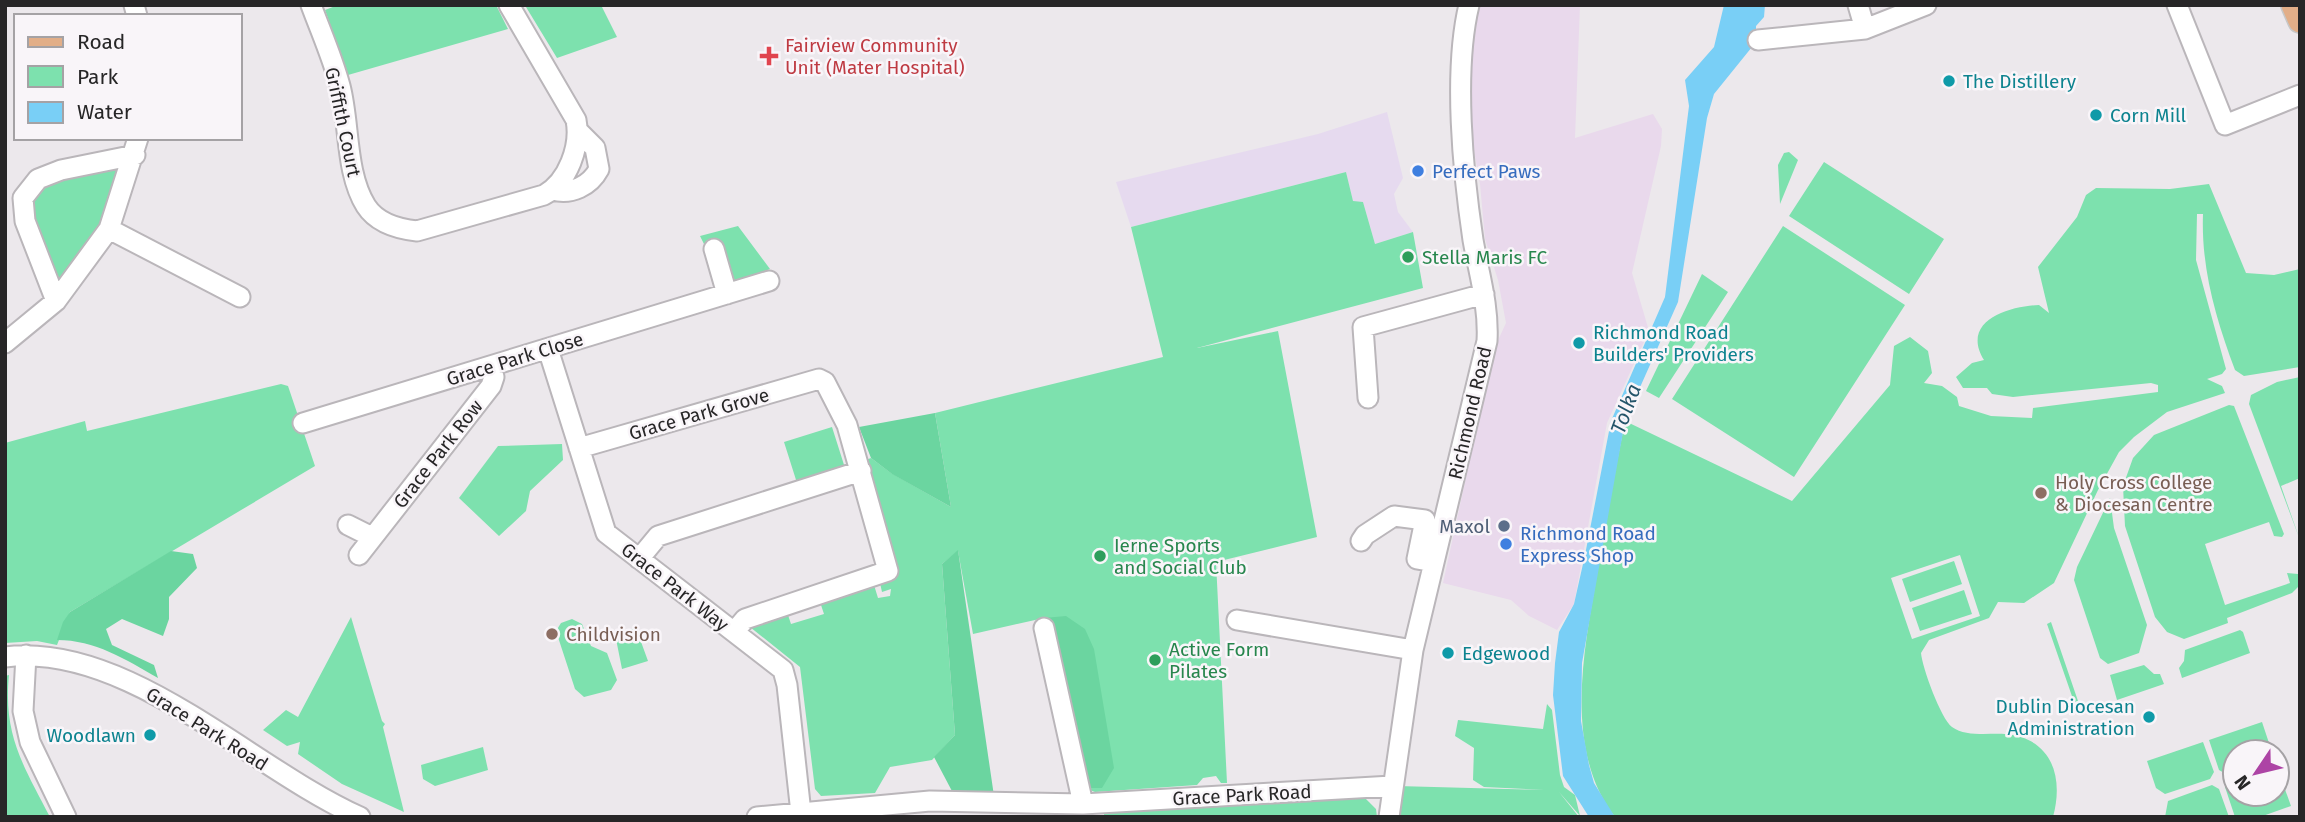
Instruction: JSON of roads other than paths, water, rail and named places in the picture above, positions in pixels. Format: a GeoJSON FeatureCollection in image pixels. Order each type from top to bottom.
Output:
{"type":"FeatureCollection","features":[{"type":"Feature","properties":{"kind":"main road"},"geometry":{"type":"LineString","coordinates":[[2293,5],[2300,21]]}},
{"type":"Feature","properties":{"kind":"street","name":"Griffith Court"},"geometry":{"type":"LineString","coordinates":[[311,5],[340,84],[357,188],[368,209],[382,220],[397,229],[417,230],[553,190],[562,192],[585,186],[599,169],[595,148],[578,131],[576,121],[509,5]]}},
{"type":"Feature","properties":{"kind":"street","name":"Richmond Road"},"geometry":{"type":"LineString","coordinates":[[1389,817],[1413,650],[1487,341],[1484,294],[1473,240],[1465,151],[1463,49],[1469,5]]}},
{"type":"Feature","properties":{"kind":"street"},"geometry":{"type":"LineString","coordinates":[[1858,5],[1865,29]]}},
{"type":"Feature","properties":{"kind":"street"},"geometry":{"type":"LineString","coordinates":[[1759,40],[1865,29],[1926,5]]}},
{"type":"Feature","properties":{"kind":"street"},"geometry":{"type":"LineString","coordinates":[[2177,5],[2225,125],[2300,95]]}},
{"type":"Feature","properties":{"kind":"street"},"geometry":{"type":"LineString","coordinates":[[553,190],[571,161],[578,131]]}},
{"type":"Feature","properties":{"kind":"street"},"geometry":{"type":"LineString","coordinates":[[5,343],[57,301],[109,229],[136,147]]}},
{"type":"Feature","properties":{"kind":"street"},"geometry":{"type":"LineString","coordinates":[[57,301],[25,221],[23,198],[38,179],[136,147]]}},
{"type":"Feature","properties":{"kind":"street"},"geometry":{"type":"LineString","coordinates":[[109,229],[240,297]]}},
{"type":"Feature","properties":{"kind":"street"},"geometry":{"type":"LineString","coordinates":[[714,249],[727,294]]}},
{"type":"Feature","properties":{"kind":"street","name":"Grace Park Close"},"geometry":{"type":"LineString","coordinates":[[303,423],[769,281]]}},
{"type":"Feature","properties":{"kind":"street"},"geometry":{"type":"LineString","coordinates":[[1368,398],[1363,327],[1484,294]]}},
{"type":"Feature","properties":{"kind":"street","name":"Grace Park Way"},"geometry":{"type":"LineString","coordinates":[[548,349],[606,533],[786,675],[801,813]]}},
{"type":"Feature","properties":{"kind":"street","name":"Grace Park Row"},"geometry":{"type":"LineString","coordinates":[[359,555],[491,386],[494,377],[491,367]]}},
{"type":"Feature","properties":{"kind":"street","name":"Grace Park Grove"},"geometry":{"type":"LineString","coordinates":[[579,448],[819,379],[825,382],[845,417],[861,471]]}},
{"type":"Feature","properties":{"kind":"street"},"geometry":{"type":"LineString","coordinates":[[639,559],[658,536],[861,471],[889,566],[881,575],[746,619],[734,632]]}},
{"type":"Feature","properties":{"kind":"street"},"geometry":{"type":"LineString","coordinates":[[1361,541],[1365,535],[1394,516],[1425,520],[1417,559],[1434,562]]}},
{"type":"Feature","properties":{"kind":"street"},"geometry":{"type":"LineString","coordinates":[[348,524],[372,537]]}},
{"type":"Feature","properties":{"kind":"street"},"geometry":{"type":"LineString","coordinates":[[1237,620],[1413,650]]}},
{"type":"Feature","properties":{"kind":"street"},"geometry":{"type":"LineString","coordinates":[[1044,628],[1083,804]]}},
{"type":"Feature","properties":{"kind":"street"},"geometry":{"type":"LineString","coordinates":[[26,655],[23,711],[30,742],[66,817]]}},
{"type":"Feature","properties":{"kind":"street","name":"Grace Park Road"},"geometry":{"type":"LineString","coordinates":[[5,657],[26,655],[82,666],[133,684],[178,708],[301,788],[360,817]]}},
{"type":"Feature","properties":{"kind":"street","name":"Grace Park Road"},"geometry":{"type":"LineString","coordinates":[[757,817],[801,813],[1083,804],[1392,786]]}},
{"type":"Feature","properties":{"kind":"water","name":"Tolka"},"geometry":{"type":"Polygon","coordinates":[[[1724,5],[1765,5],[1764,17],[1756,26],[1756,42],[1714,94],[1707,118],[1678,302],[1625,421],[1582,663],[1581,721],[1589,765],[1594,783],[1615,817],[1589,817],[1563,776],[1553,695],[1559,632],[1574,604],[1611,421],[1665,297],[1689,106],[1685,80],[1714,47],[1724,5]]]}},
{"type":"Feature","properties":{"kind":"place","name":"Fairview Community Unit (Mater Hospital)"},"geometry":{"type":"Point","coordinates":[769,56]}},
{"type":"Feature","properties":{"kind":"place","name":"The Distillery"},"geometry":{"type":"Point","coordinates":[1949,81]}},
{"type":"Feature","properties":{"kind":"place","name":"Corn Mill"},"geometry":{"type":"Point","coordinates":[2096,115]}},
{"type":"Feature","properties":{"kind":"place","name":"Perfect Paws"},"geometry":{"type":"Point","coordinates":[1418,171]}},
{"type":"Feature","properties":{"kind":"place","name":"Stella Maris FC"},"geometry":{"type":"Point","coordinates":[1408,257]}},
{"type":"Feature","properties":{"kind":"place","name":"Richmond Road Builders' Providers"},"geometry":{"type":"Point","coordinates":[1579,343]}},
{"type":"Feature","properties":{"kind":"place","name":"Holy Cross College & Diocesan Centre"},"geometry":{"type":"Point","coordinates":[2041,493]}},
{"type":"Feature","properties":{"kind":"place","name":"Maxol"},"geometry":{"type":"Point","coordinates":[1504,526]}},
{"type":"Feature","properties":{"kind":"place","name":"Richmond Road Express Shop"},"geometry":{"type":"Point","coordinates":[1506,544]}},
{"type":"Feature","properties":{"kind":"place","name":"Ierne Sports and Social Club"},"geometry":{"type":"Point","coordinates":[1100,556]}},
{"type":"Feature","properties":{"kind":"place","name":"Childvision"},"geometry":{"type":"Point","coordinates":[552,634]}},
{"type":"Feature","properties":{"kind":"place","name":"Edgewood"},"geometry":{"type":"Point","coordinates":[1448,653]}},
{"type":"Feature","properties":{"kind":"place","name":"Active Form Pilates"},"geometry":{"type":"Point","coordinates":[1155,660]}},
{"type":"Feature","properties":{"kind":"place","name":"Dublin Diocesan Administration"},"geometry":{"type":"Point","coordinates":[2149,717]}},
{"type":"Feature","properties":{"kind":"place","name":"Woodlawn"},"geometry":{"type":"Point","coordinates":[150,735]}}]}
